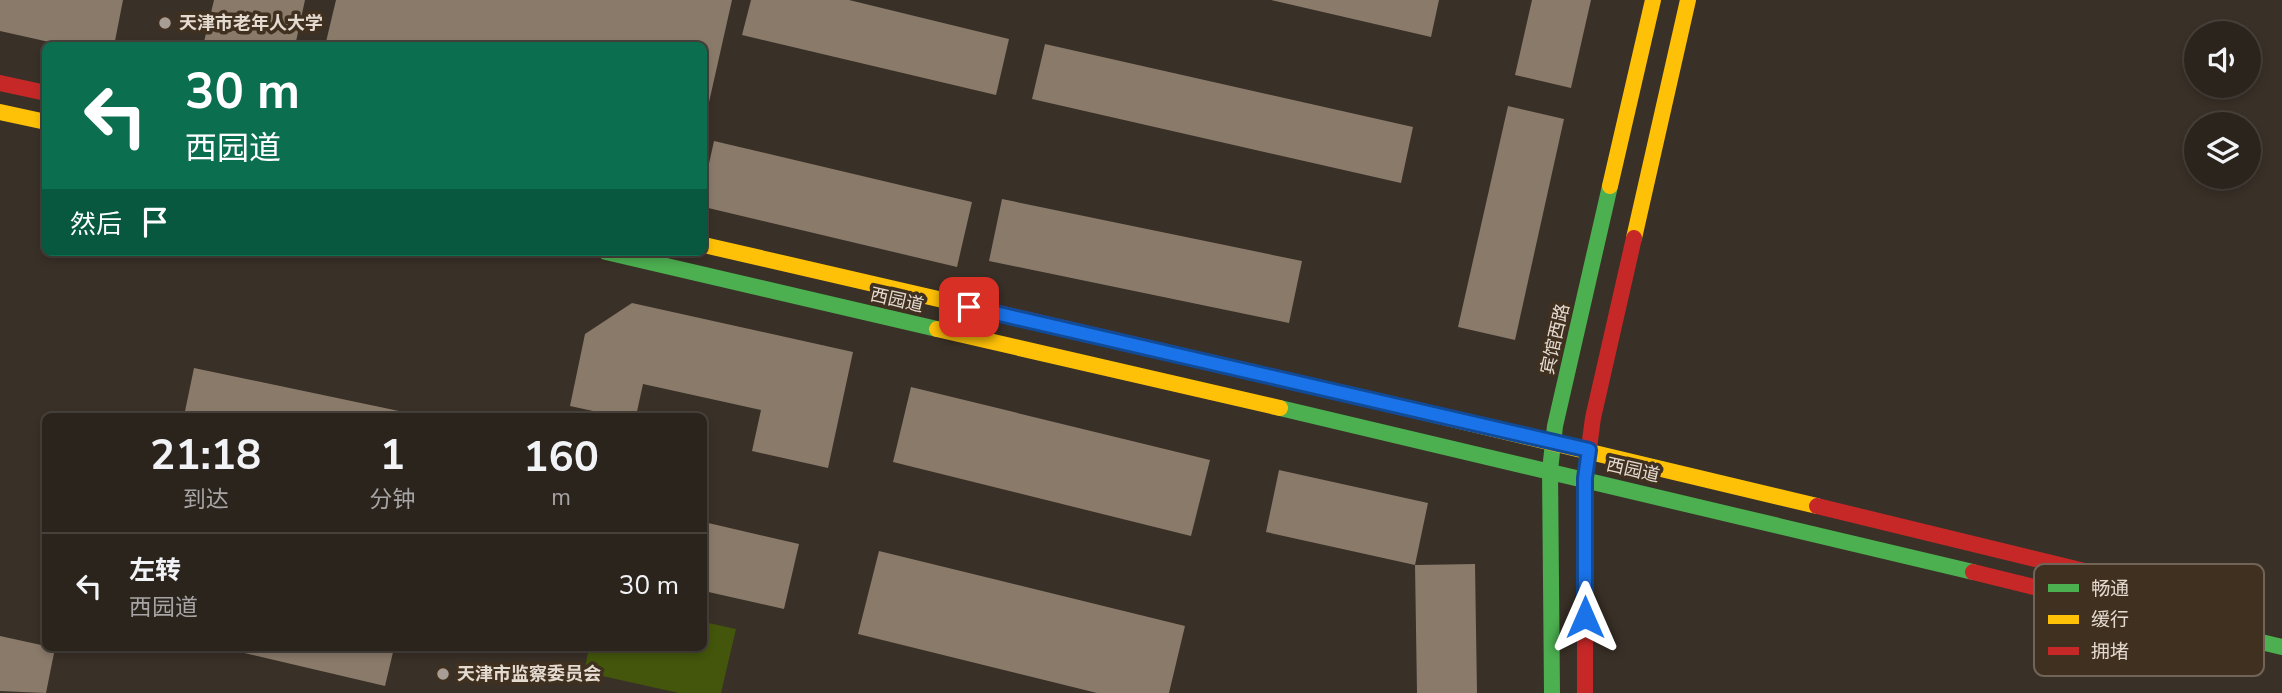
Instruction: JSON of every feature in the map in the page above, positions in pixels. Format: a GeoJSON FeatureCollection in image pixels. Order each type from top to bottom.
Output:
{"type":"FeatureCollection","features":[{"type":"Feature","properties":{"kind":"street","name":"宾馆西路"},"geometry":{"type":"LineString","coordinates":[[1552,693],[1550,470],[1553,442],[1653,0]]}},
{"type":"Feature","properties":{"kind":"street"},"geometry":{"type":"LineString","coordinates":[[1585,693],[1589,450],[1596,405],[1688,0]]}},
{"type":"Feature","properties":{"kind":"street"},"geometry":{"type":"LineString","coordinates":[[0,83],[42,92]]}},
{"type":"Feature","properties":{"kind":"street"},"geometry":{"type":"LineString","coordinates":[[0,112],[42,121]]}},
{"type":"Feature","properties":{"kind":"street","name":"西园道"},"geometry":{"type":"LineString","coordinates":[[707,247],[1589,450],[2055,564]]}},
{"type":"Feature","properties":{"kind":"street","name":"西园道"},"geometry":{"type":"LineString","coordinates":[[623,256],[1550,470],[1590,485],[1665,497],[2034,587]]}},
{"type":"Feature","properties":{"kind":"street"},"geometry":{"type":"LineString","coordinates":[[1551,568],[1563,531],[1590,485],[1631,470],[1675,471]]}},
{"type":"Feature","properties":{"kind":"street"},"geometry":{"type":"LineString","coordinates":[[1618,507],[1644,498],[1665,497]]}},
{"type":"Feature","properties":{"kind":"street"},"geometry":{"type":"LineString","coordinates":[[1585,566],[1602,524]]}},
{"type":"Feature","properties":{"kind":"street","name":"西园道"},"geometry":{"type":"LineString","coordinates":[[2264,643],[2282,647]]}},
{"type":"Feature","properties":{"kind":"green space"},"geometry":{"type":"Polygon","coordinates":[[[707,623],[736,629],[721,693],[679,693],[584,672],[588,651],[707,651],[707,623]]]}},
{"type":"Feature","properties":{"kind":"building"},"geometry":{"type":"Polygon","coordinates":[[[0,0],[123,0],[115,42],[49,42],[0,31],[0,0]]]}},
{"type":"Feature","properties":{"kind":"building"},"geometry":{"type":"Polygon","coordinates":[[[214,0],[305,0],[296,42],[204,42],[214,0]]]}},
{"type":"Feature","properties":{"kind":"building"},"geometry":{"type":"Polygon","coordinates":[[[336,0],[732,0],[707,111],[707,42],[326,42],[336,0]]]}},
{"type":"Feature","properties":{"kind":"building"},"geometry":{"type":"Polygon","coordinates":[[[751,0],[849,0],[1009,39],[996,95],[742,35],[751,0]]]}},
{"type":"Feature","properties":{"kind":"building"},"geometry":{"type":"Polygon","coordinates":[[[1271,0],[1439,0],[1431,37],[1271,0]]]}},
{"type":"Feature","properties":{"kind":"building"},"geometry":{"type":"Polygon","coordinates":[[[1532,0],[1591,0],[1571,88],[1515,75],[1532,0]]]}},
{"type":"Feature","properties":{"kind":"building"},"geometry":{"type":"Polygon","coordinates":[[[1045,44],[1413,127],[1401,183],[1032,99],[1045,44]]]}},
{"type":"Feature","properties":{"kind":"building"},"geometry":{"type":"Polygon","coordinates":[[[1508,106],[1564,119],[1515,340],[1458,327],[1508,106]]]}},
{"type":"Feature","properties":{"kind":"building"},"geometry":{"type":"Polygon","coordinates":[[[714,141],[972,202],[957,267],[707,208],[707,172],[714,141]]]}},
{"type":"Feature","properties":{"kind":"building"},"geometry":{"type":"Polygon","coordinates":[[[1002,199],[1302,261],[1289,323],[989,261],[1002,199]]]}},
{"type":"Feature","properties":{"kind":"building"},"geometry":{"type":"Polygon","coordinates":[[[632,303],[853,352],[828,468],[752,451],[761,410],[643,384],[637,413],[602,413],[570,406],[585,334],[632,303]]]}},
{"type":"Feature","properties":{"kind":"building"},"geometry":{"type":"Polygon","coordinates":[[[194,368],[408,413],[185,413],[194,368]]]}},
{"type":"Feature","properties":{"kind":"building"},"geometry":{"type":"Polygon","coordinates":[[[911,387],[1210,460],[1191,536],[893,462],[911,387]]]}},
{"type":"Feature","properties":{"kind":"building"},"geometry":{"type":"Polygon","coordinates":[[[1279,470],[1428,503],[1415,565],[1266,532],[1279,470]]]}},
{"type":"Feature","properties":{"kind":"building"},"geometry":{"type":"Polygon","coordinates":[[[707,523],[799,544],[784,609],[707,592],[707,523]]]}},
{"type":"Feature","properties":{"kind":"building"},"geometry":{"type":"Polygon","coordinates":[[[879,551],[1185,626],[1169,693],[1097,693],[858,634],[879,551]]]}},
{"type":"Feature","properties":{"kind":"building"},"geometry":{"type":"Polygon","coordinates":[[[1475,564],[1477,693],[1417,693],[1415,565],[1475,564]]]}},
{"type":"Feature","properties":{"kind":"building"},"geometry":{"type":"Polygon","coordinates":[[[0,636],[42,645],[42,651],[54,651],[46,693],[0,691],[0,636]]]}},
{"type":"Feature","properties":{"kind":"building"},"geometry":{"type":"Polygon","coordinates":[[[236,651],[393,651],[385,686],[236,651]]]}},
{"type":"Feature","properties":{"kind":"traffic: fast"},"geometry":{"type":"LineString","coordinates":[[1552,693],[1550,470],[1555,426],[1610,186]]}},
{"type":"Feature","properties":{"kind":"traffic: fast"},"geometry":{"type":"LineString","coordinates":[[623,256],[937,329]]}},
{"type":"Feature","properties":{"kind":"traffic: fast"},"geometry":{"type":"LineString","coordinates":[[1280,408],[1973,572]]}},
{"type":"Feature","properties":{"kind":"traffic: fast"},"geometry":{"type":"LineString","coordinates":[[2264,643],[2282,647]]}},
{"type":"Feature","properties":{"kind":"traffic: slow"},"geometry":{"type":"LineString","coordinates":[[1610,186],[1653,0]]}},
{"type":"Feature","properties":{"kind":"traffic: slow"},"geometry":{"type":"LineString","coordinates":[[1634,238],[1688,0]]}},
{"type":"Feature","properties":{"kind":"traffic: slow"},"geometry":{"type":"LineString","coordinates":[[0,112],[42,121]]}},
{"type":"Feature","properties":{"kind":"traffic: slow"},"geometry":{"type":"LineString","coordinates":[[707,246],[960,304]]}},
{"type":"Feature","properties":{"kind":"traffic: slow"},"geometry":{"type":"LineString","coordinates":[[937,329],[1280,408]]}},
{"type":"Feature","properties":{"kind":"traffic: slow"},"geometry":{"type":"LineString","coordinates":[[1380,402],[1817,506]]}},
{"type":"Feature","properties":{"kind":"traffic: jam"},"geometry":{"type":"LineString","coordinates":[[0,83],[42,92]]}},
{"type":"Feature","properties":{"kind":"traffic: jam"},"geometry":{"type":"LineString","coordinates":[[1585,693],[1585,478],[1593,418],[1634,238]]}},
{"type":"Feature","properties":{"kind":"traffic: jam"},"geometry":{"type":"LineString","coordinates":[[960,304],[1380,402]]}},
{"type":"Feature","properties":{"kind":"traffic: jam"},"geometry":{"type":"LineString","coordinates":[[1817,506],[2056,564]]}},
{"type":"Feature","properties":{"kind":"traffic: jam"},"geometry":{"type":"LineString","coordinates":[[1973,572],[2034,587]]}},
{"type":"Feature","properties":{"kind":"place","name":"天津市老年人大学"},"geometry":{"type":"Point","coordinates":[165,23]}},
{"type":"Feature","properties":{"kind":"place","name":"天津市监察委员会"},"geometry":{"type":"Point","coordinates":[443,674]}},
{"type":"Feature","properties":{"kind":"route"},"geometry":{"type":"LineString","coordinates":[[969,307],[1589,450],[1585,478],[1585,617]]}}]}
